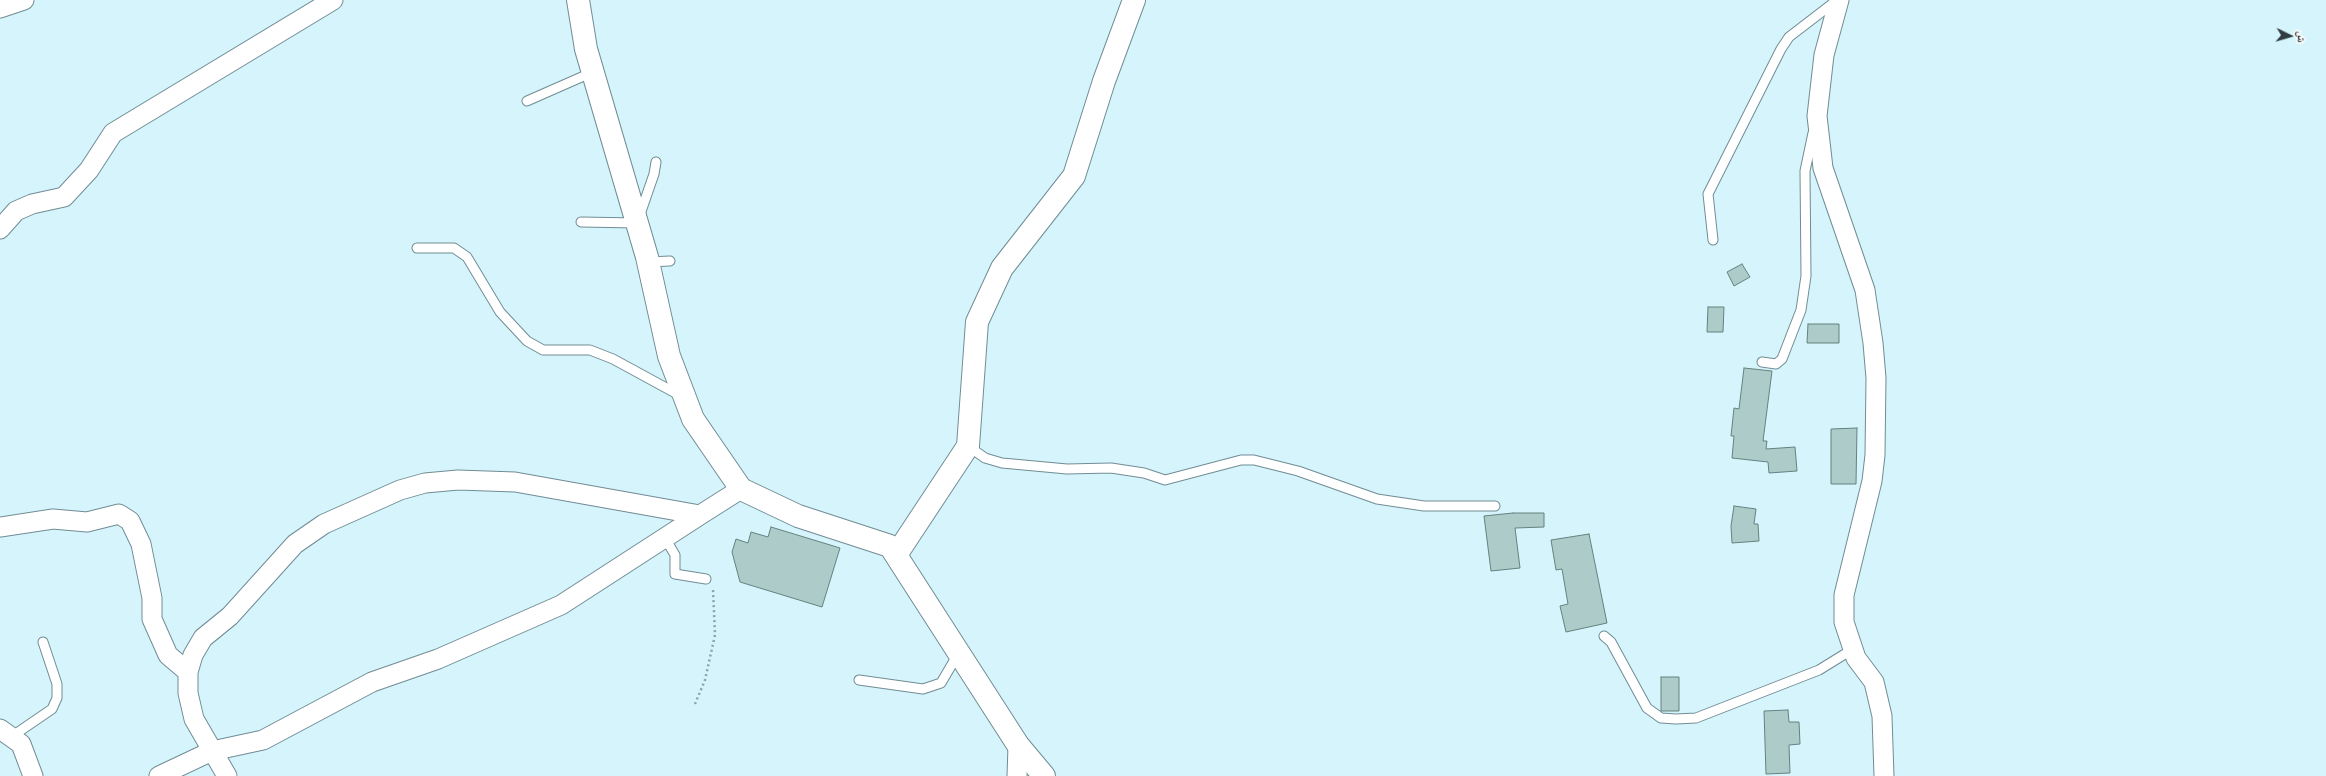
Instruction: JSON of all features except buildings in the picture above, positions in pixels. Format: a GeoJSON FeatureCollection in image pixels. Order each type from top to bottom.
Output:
{"type":"FeatureCollection","features":[{"type":"Feature","properties":{"kind":"street"},"geometry":{"type":"LineString","coordinates":[[0,8],[24,0]]}},
{"type":"Feature","properties":{"kind":"street"},"geometry":{"type":"LineString","coordinates":[[0,230],[16,211],[32,204],[64,197],[89,170],[113,133],[333,0]]}},
{"type":"Feature","properties":{"kind":"street"},"geometry":{"type":"LineString","coordinates":[[578,0],[586,49],[648,262],[669,356],[693,419],[741,489],[798,516],[890,546],[1018,746],[1044,776]]}},
{"type":"Feature","properties":{"kind":"street"},"geometry":{"type":"LineString","coordinates":[[896,555],[968,446],[977,322],[1002,268],[1074,176],[1104,82],[1134,0]]}},
{"type":"Feature","properties":{"kind":"street"},"geometry":{"type":"LineString","coordinates":[[1838,0],[1824,55],[1817,116],[1823,168],[1864,290],[1873,343],[1876,378],[1875,455],[1872,481],[1844,596],[1844,622],[1856,658],[1874,682],[1882,716],[1884,776]]}},
{"type":"Feature","properties":{"kind":"street"},"geometry":{"type":"LineString","coordinates":[[227,776],[194,719],[188,693],[188,672],[193,655],[203,638],[230,616],[294,544],[324,524],[400,490],[425,483],[458,480],[516,482],[700,515]]}},
{"type":"Feature","properties":{"kind":"street"},"geometry":{"type":"LineString","coordinates":[[159,776],[212,751],[263,740],[372,682],[438,659],[561,605],[741,489]]}},
{"type":"Feature","properties":{"kind":"street"},"geometry":{"type":"LineString","coordinates":[[0,527],[53,519],[88,522],[118,514],[130,521],[141,544],[152,598],[152,619],[168,655],[188,672]]}},
{"type":"Feature","properties":{"kind":"street"},"geometry":{"type":"LineString","coordinates":[[6,733],[21,744],[33,776]]}},
{"type":"Feature","properties":{"kind":"street"},"geometry":{"type":"LineString","coordinates":[[1017,776],[1018,746]]}},
{"type":"Feature","properties":{"kind":"lane"},"geometry":{"type":"LineString","coordinates":[[1713,240],[1708,194],[1781,49],[1789,37],[1838,0]]}},
{"type":"Feature","properties":{"kind":"lane"},"geometry":{"type":"LineString","coordinates":[[527,101],[593,72]]}},
{"type":"Feature","properties":{"kind":"lane"},"geometry":{"type":"LineString","coordinates":[[1762,362],[1776,364],[1782,359],[1801,310],[1806,276],[1805,171],[1817,116]]}},
{"type":"Feature","properties":{"kind":"lane"},"geometry":{"type":"LineString","coordinates":[[581,222],[637,223],[654,174],[656,162]]}},
{"type":"Feature","properties":{"kind":"lane"},"geometry":{"type":"LineString","coordinates":[[417,248],[454,248],[467,257],[500,312],[527,341],[543,350],[590,350],[613,360],[686,399]]}},
{"type":"Feature","properties":{"kind":"lane"},"geometry":{"type":"LineString","coordinates":[[648,262],[670,261]]}},
{"type":"Feature","properties":{"kind":"lane"},"geometry":{"type":"LineString","coordinates":[[968,446],[985,458],[1002,463],[1067,469],[1111,468],[1144,474],[1165,480],[1241,460],[1254,460],[1298,471],[1378,499],[1424,506],[1495,506]]}},
{"type":"Feature","properties":{"kind":"lane"},"geometry":{"type":"LineString","coordinates":[[665,538],[675,555],[675,574],[706,579]]}},
{"type":"Feature","properties":{"kind":"lane"},"geometry":{"type":"LineString","coordinates":[[1604,636],[1611,642],[1647,708],[1661,718],[1676,719],[1696,718],[1819,670],[1853,649]]}},
{"type":"Feature","properties":{"kind":"lane"},"geometry":{"type":"LineString","coordinates":[[6,733],[52,709],[57,698],[57,684],[43,642]]}},
{"type":"Feature","properties":{"kind":"lane"},"geometry":{"type":"LineString","coordinates":[[859,680],[923,689],[941,683],[959,653]]}},
{"type":"Feature","properties":{"kind":"path"},"geometry":{"type":"LineString","coordinates":[[695,704],[705,680],[715,635],[715,591],[706,579]]}}]}
